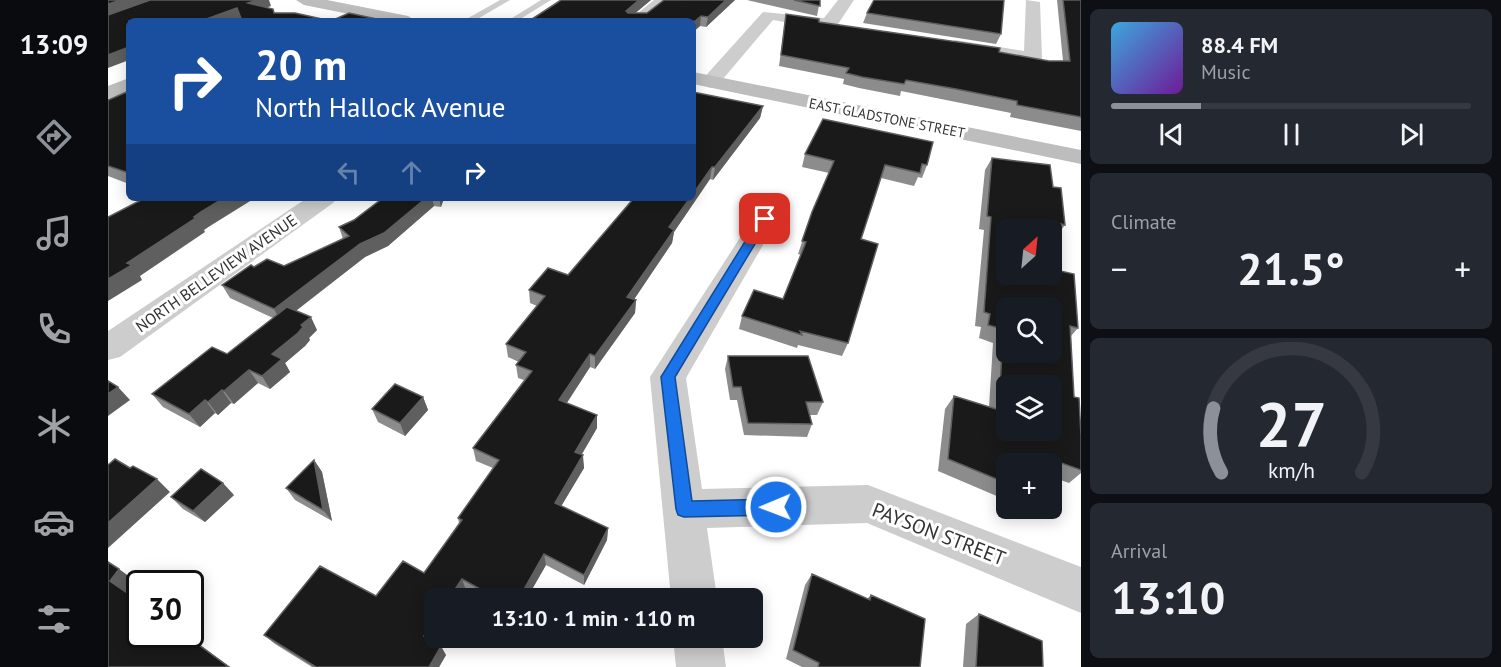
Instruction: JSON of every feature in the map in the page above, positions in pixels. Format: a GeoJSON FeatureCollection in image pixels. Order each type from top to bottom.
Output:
{"type":"FeatureCollection","features":[{"type":"Feature","properties":{"kind":"street"},"geometry":{"type":"LineString","coordinates":[[304,0],[329,2],[396,18]]}},
{"type":"Feature","properties":{"kind":"street"},"geometry":{"type":"LineString","coordinates":[[296,17],[329,2],[343,0]]}},
{"type":"Feature","properties":{"kind":"street"},"geometry":{"type":"LineString","coordinates":[[640,18],[664,0]]}},
{"type":"Feature","properties":{"kind":"street"},"geometry":{"type":"LineString","coordinates":[[828,24],[846,0]]}},
{"type":"Feature","properties":{"kind":"street"},"geometry":{"type":"LineString","coordinates":[[942,42],[1033,57],[1032,2]]}},
{"type":"Feature","properties":{"kind":"street"},"geometry":{"type":"LineString","coordinates":[[701,80],[769,15],[851,27]]}},
{"type":"Feature","properties":{"kind":"street","name":"EAST GLADSTONE STREET"},"geometry":{"type":"LineString","coordinates":[[701,80],[1081,157]]}},
{"type":"Feature","properties":{"kind":"street"},"geometry":{"type":"LineString","coordinates":[[108,93],[126,85]]}},
{"type":"Feature","properties":{"kind":"street","name":"NORTH BELLEVIEW AVENUE"},"geometry":{"type":"LineString","coordinates":[[108,348],[320,201]]}},
{"type":"Feature","properties":{"kind":"street"},"geometry":{"type":"LineString","coordinates":[[693,588],[668,377],[765,219]]}},
{"type":"Feature","properties":{"kind":"street","name":"PAYSON STREET"},"geometry":{"type":"LineString","coordinates":[[684,509],[868,504],[1081,590]]}},
{"type":"Feature","properties":{"kind":"street"},"geometry":{"type":"LineString","coordinates":[[699,648],[701,667]]}},
{"type":"Feature","properties":{"kind":"lane"},"geometry":{"type":"LineString","coordinates":[[473,18],[506,0]]}},
{"type":"Feature","properties":{"kind":"lane"},"geometry":{"type":"LineString","coordinates":[[516,18],[547,0]]}},
{"type":"Feature","properties":{"kind":"building"},"geometry":{"type":"Polygon","coordinates":[[[108,0],[121,0],[108,4],[108,0]]]}},
{"type":"Feature","properties":{"kind":"building"},"geometry":{"type":"Polygon","coordinates":[[[150,0],[258,0],[248,3],[273,9],[274,13],[295,13],[318,18],[241,18],[237,8],[209,18],[126,18],[126,48],[108,55],[108,15],[150,0]]]}},
{"type":"Feature","properties":{"kind":"building"},"geometry":{"type":"Polygon","coordinates":[[[561,0],[639,0],[626,11],[628,13],[647,13],[664,0],[726,0],[708,17],[701,16],[696,20],[696,18],[534,18],[561,0]]]}},
{"type":"Feature","properties":{"kind":"building"},"geometry":{"type":"Polygon","coordinates":[[[794,0],[820,0],[820,6],[794,0]]]}},
{"type":"Feature","properties":{"kind":"building"},"geometry":{"type":"Polygon","coordinates":[[[874,0],[1004,0],[1001,34],[867,13],[874,0]]]}},
{"type":"Feature","properties":{"kind":"building"},"geometry":{"type":"Polygon","coordinates":[[[1063,0],[1081,0],[1081,117],[1017,105],[1017,101],[956,89],[906,80],[904,84],[862,77],[846,73],[849,68],[781,55],[786,14],[819,19],[819,22],[1000,48],[999,52],[1049,61],[1070,61],[1063,0]]]}},
{"type":"Feature","properties":{"kind":"building"},"geometry":{"type":"Polygon","coordinates":[[[349,13],[372,18],[338,18],[349,13]]]}},
{"type":"Feature","properties":{"kind":"building"},"geometry":{"type":"Polygon","coordinates":[[[126,92],[126,172],[108,166],[108,100],[126,92]]]}},
{"type":"Feature","properties":{"kind":"building"},"geometry":{"type":"Polygon","coordinates":[[[696,93],[763,106],[715,167],[712,167],[696,190],[696,93]]]}},
{"type":"Feature","properties":{"kind":"building"},"geometry":{"type":"Polygon","coordinates":[[[823,119],[933,142],[927,165],[922,164],[920,173],[885,165],[861,239],[878,244],[848,343],[800,331],[802,335],[742,316],[754,290],[783,299],[806,242],[802,241],[812,212],[834,161],[805,154],[823,119]]]}},
{"type":"Feature","properties":{"kind":"building"},"geometry":{"type":"Polygon","coordinates":[[[992,158],[1050,165],[1053,187],[1061,188],[1065,225],[1062,224],[1062,219],[996,219],[996,285],[1062,285],[1062,271],[1074,274],[1078,328],[1070,326],[1074,397],[1079,398],[1081,470],[1062,463],[1062,453],[996,453],[996,479],[948,459],[954,396],[996,409],[996,441],[1062,441],[1062,375],[1001,375],[1001,363],[1062,363],[1062,297],[996,297],[996,327],[988,325],[990,314],[984,312],[991,217],[987,216],[992,158]]]}},
{"type":"Feature","properties":{"kind":"building"},"geometry":{"type":"Polygon","coordinates":[[[139,201],[219,201],[127,263],[132,265],[108,279],[108,217],[139,201]]]}},
{"type":"Feature","properties":{"kind":"building"},"geometry":{"type":"Polygon","coordinates":[[[379,201],[422,201],[384,233],[360,244],[274,309],[222,285],[251,265],[254,267],[267,259],[284,266],[349,236],[339,227],[354,220],[379,201]]]}},
{"type":"Feature","properties":{"kind":"building"},"geometry":{"type":"Polygon","coordinates":[[[631,201],[688,201],[669,227],[674,230],[627,297],[636,300],[595,356],[590,354],[559,400],[597,415],[575,452],[583,455],[555,503],[608,528],[584,575],[544,554],[525,588],[478,588],[462,579],[456,588],[424,588],[424,648],[440,648],[429,667],[316,667],[264,635],[320,566],[376,596],[403,561],[424,573],[462,520],[458,518],[499,460],[473,448],[532,371],[516,365],[526,352],[506,344],[545,296],[529,290],[548,268],[568,275],[631,201]]]}},
{"type":"Feature","properties":{"kind":"building"},"geometry":{"type":"Polygon","coordinates":[[[287,307],[311,317],[301,325],[303,327],[298,333],[272,354],[282,359],[262,376],[249,370],[224,391],[222,390],[208,402],[205,400],[189,414],[152,394],[212,347],[227,354],[287,307]]]}},
{"type":"Feature","properties":{"kind":"building"},"geometry":{"type":"Polygon","coordinates":[[[728,356],[808,356],[823,402],[806,402],[812,424],[748,423],[741,387],[733,387],[728,356]]]}},
{"type":"Feature","properties":{"kind":"building"},"geometry":{"type":"Polygon","coordinates":[[[108,381],[118,387],[108,394],[108,381]]]}},
{"type":"Feature","properties":{"kind":"building"},"geometry":{"type":"Polygon","coordinates":[[[395,384],[423,397],[400,423],[372,409],[395,384]]]}},
{"type":"Feature","properties":{"kind":"building"},"geometry":{"type":"Polygon","coordinates":[[[115,459],[157,479],[108,523],[108,465],[115,459]]]}},
{"type":"Feature","properties":{"kind":"building"},"geometry":{"type":"Polygon","coordinates":[[[314,460],[323,510],[286,488],[314,460]]]}},
{"type":"Feature","properties":{"kind":"building"},"geometry":{"type":"Polygon","coordinates":[[[201,469],[223,483],[193,511],[171,497],[201,469]]]}},
{"type":"Feature","properties":{"kind":"building"},"geometry":{"type":"Polygon","coordinates":[[[108,562],[119,569],[110,581],[126,592],[126,648],[203,648],[229,667],[108,667],[108,562]]]}},
{"type":"Feature","properties":{"kind":"building"},"geometry":{"type":"Polygon","coordinates":[[[812,574],[870,600],[871,595],[925,619],[920,667],[818,667],[819,663],[793,650],[812,574]]]}},
{"type":"Feature","properties":{"kind":"building"},"geometry":{"type":"Polygon","coordinates":[[[979,614],[1042,641],[1043,667],[976,667],[979,614]]]}},
{"type":"Feature","properties":{"kind":"route"},"geometry":{"type":"LineString","coordinates":[[765,219],[668,377],[684,509],[776,507]]}}]}
